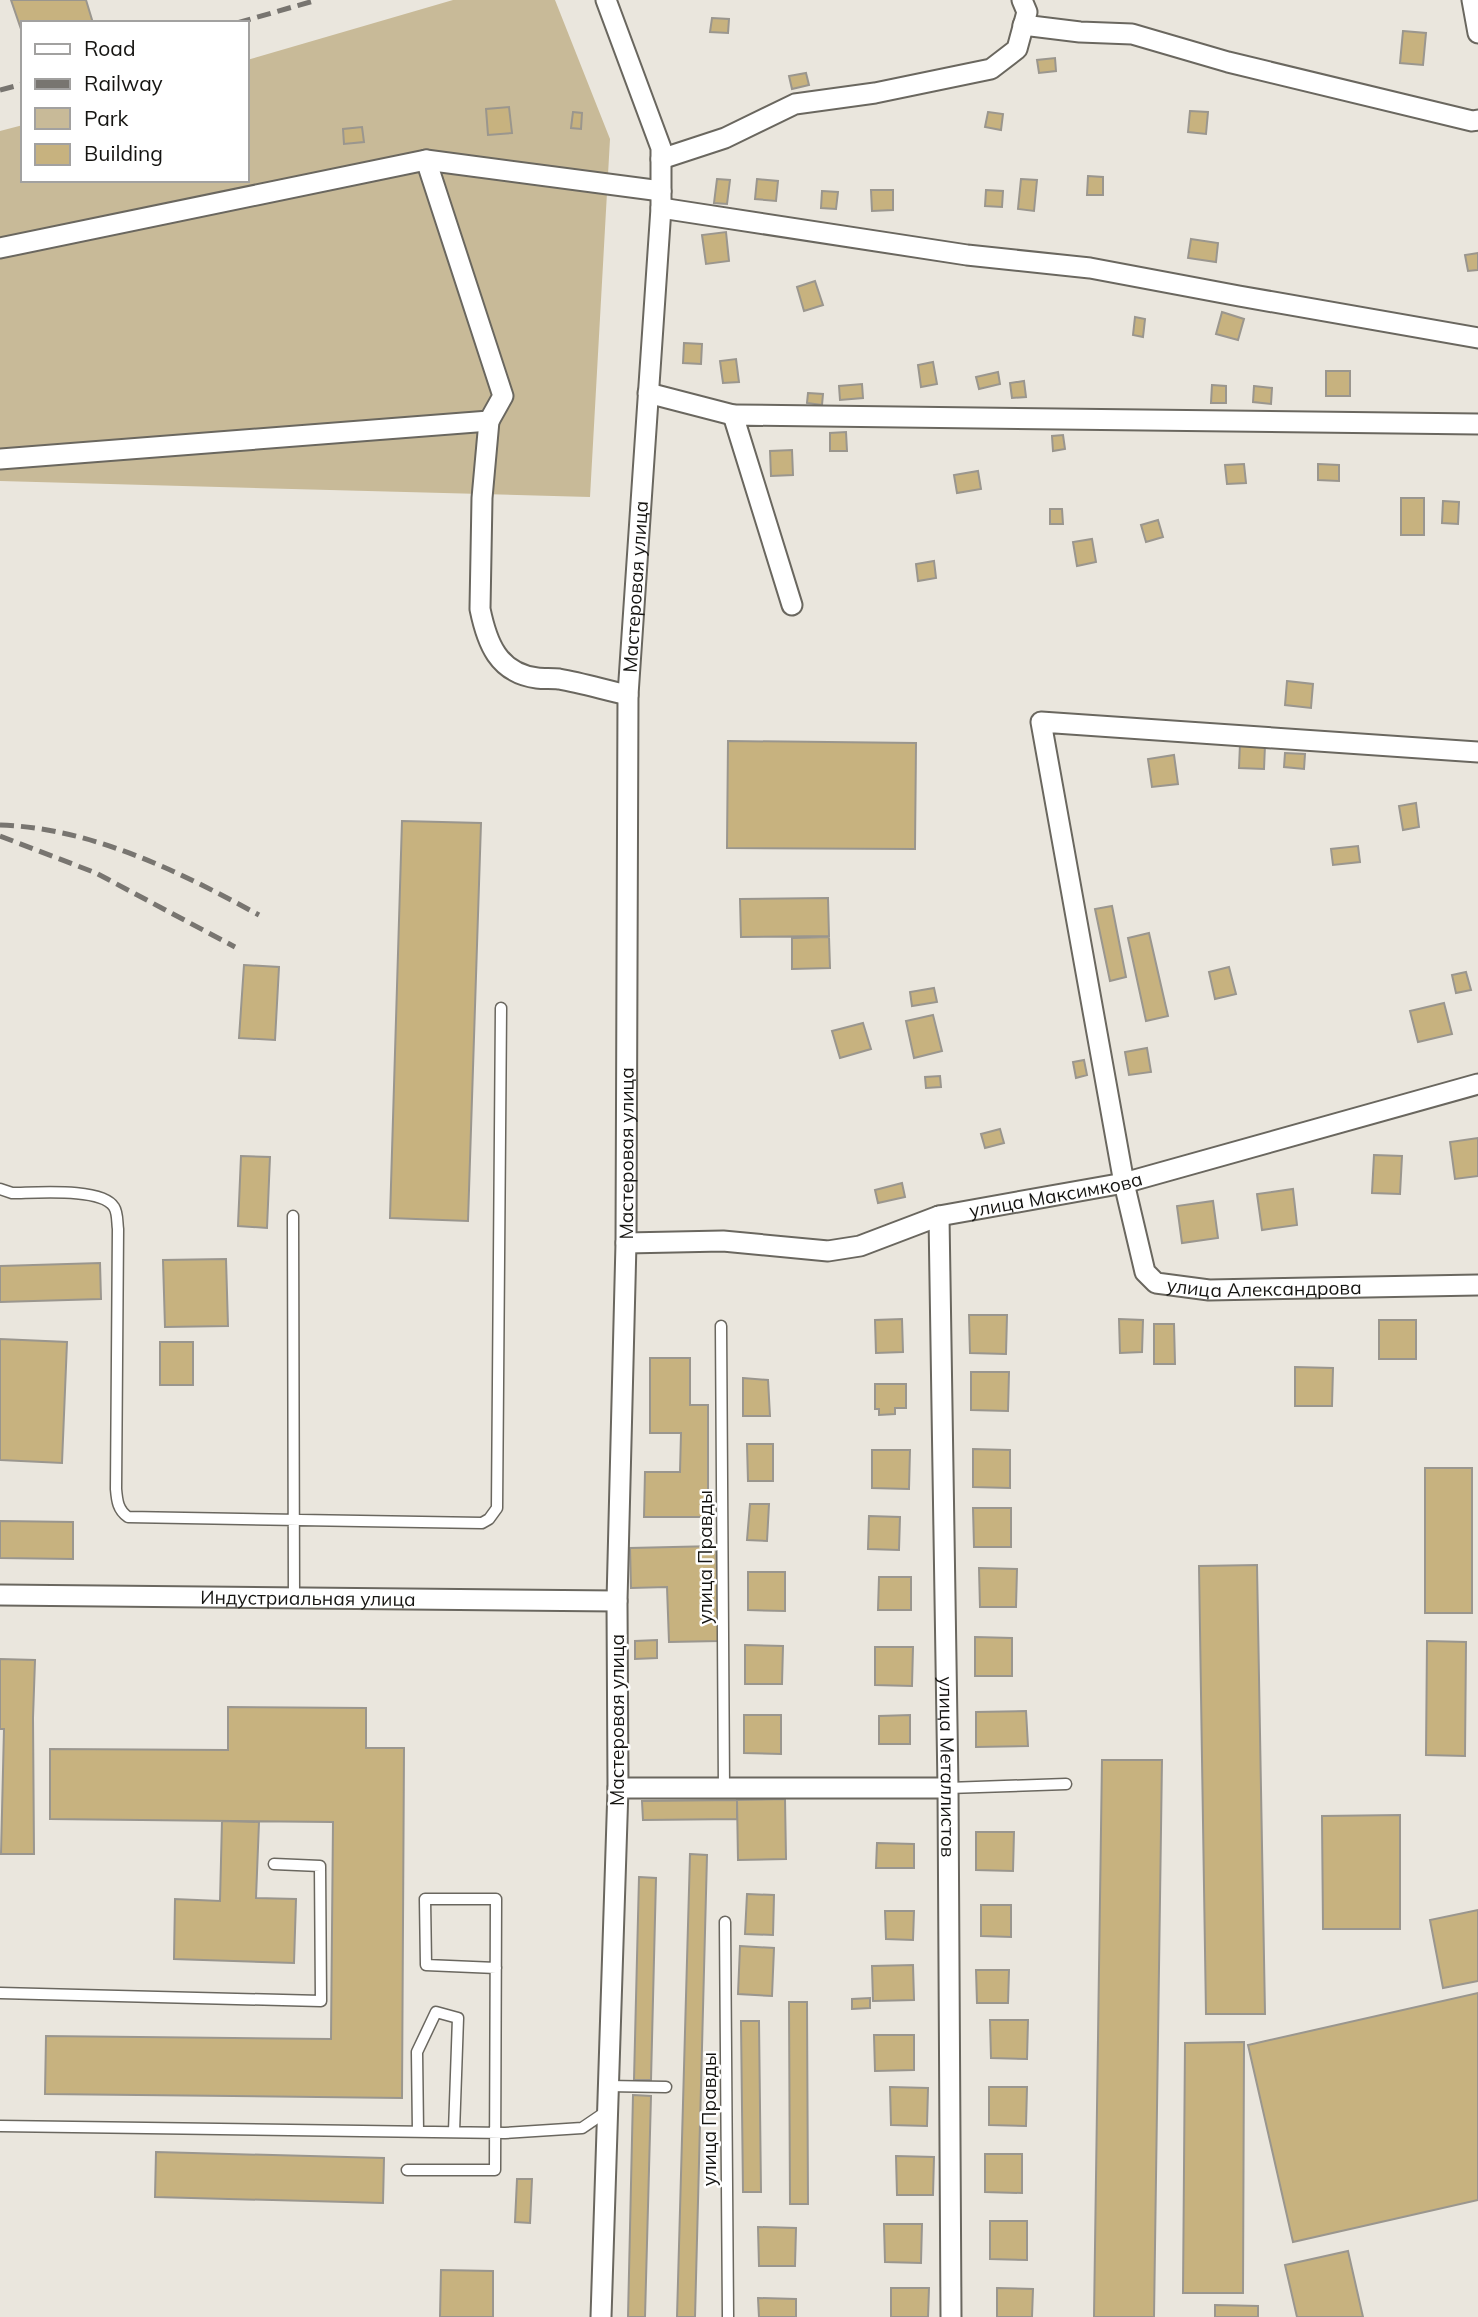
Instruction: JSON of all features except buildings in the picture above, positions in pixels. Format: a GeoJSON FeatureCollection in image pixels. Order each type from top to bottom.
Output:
{"type":"FeatureCollection","features":[{"type":"Feature","properties":{"kind":"street","name":"Мастеровая улица"},"geometry":{"type":"LineString","coordinates":[[601,2317],[618,1788],[617,1601],[626,1242],[628,695],[661,200],[661,148],[607,0]]}},
{"type":"Feature","properties":{"kind":"street"},"geometry":{"type":"LineString","coordinates":[[661,159],[725,138],[795,104],[876,93],[991,69],[1017,49],[1027,12],[1022,0]]}},
{"type":"Feature","properties":{"kind":"street"},"geometry":{"type":"LineString","coordinates":[[1472,0],[1478,33]]}},
{"type":"Feature","properties":{"kind":"street"},"geometry":{"type":"LineString","coordinates":[[1023,25],[1080,32],[1132,34],[1228,62],[1459,118],[1478,120]]}},
{"type":"Feature","properties":{"kind":"street"},"geometry":{"type":"LineString","coordinates":[[426,160],[503,396],[489,421],[482,498],[480,609],[499,661],[518,673],[628,695]]}},
{"type":"Feature","properties":{"kind":"street"},"geometry":{"type":"LineString","coordinates":[[0,248],[426,160],[967,255],[1090,268],[1478,338]]}},
{"type":"Feature","properties":{"kind":"street"},"geometry":{"type":"LineString","coordinates":[[648,393],[733,415],[1478,424]]}},
{"type":"Feature","properties":{"kind":"street"},"geometry":{"type":"LineString","coordinates":[[733,415],[792,605]]}},
{"type":"Feature","properties":{"kind":"street"},"geometry":{"type":"LineString","coordinates":[[0,459],[489,421]]}},
{"type":"Feature","properties":{"kind":"street","name":"улица Александрова"},"geometry":{"type":"LineString","coordinates":[[1478,751],[1041,722],[1124,1183],[1144,1272],[1156,1283],[1209,1290],[1478,1285]]}},
{"type":"Feature","properties":{"kind":"street","name":"улица Максимкова"},"geometry":{"type":"LineString","coordinates":[[626,1242],[723,1241],[828,1251],[860,1246],[939,1216],[1124,1183],[1478,1084]]}},
{"type":"Feature","properties":{"kind":"street","name":"улица Металлистов"},"geometry":{"type":"LineString","coordinates":[[939,1216],[951,2317]]}},
{"type":"Feature","properties":{"kind":"street","name":"Индустриальная улица"},"geometry":{"type":"LineString","coordinates":[[0,1595],[617,1601]]}},
{"type":"Feature","properties":{"kind":"street"},"geometry":{"type":"LineString","coordinates":[[618,1788],[947,1788]]}},
{"type":"Feature","properties":{"kind":"lane"},"geometry":{"type":"LineString","coordinates":[[0,1189],[12,1193],[90,1194],[107,1200],[116,1209],[116,1489],[122,1513],[128,1517],[476,1525],[489,1519],[497,1508],[501,1008]]}},
{"type":"Feature","properties":{"kind":"lane"},"geometry":{"type":"LineString","coordinates":[[293,1216],[294,1598]]}},
{"type":"Feature","properties":{"kind":"lane","name":"улица Правды"},"geometry":{"type":"LineString","coordinates":[[721,1326],[724,1789]]}},
{"type":"Feature","properties":{"kind":"lane"},"geometry":{"type":"LineString","coordinates":[[947,1788],[1066,1784]]}},
{"type":"Feature","properties":{"kind":"lane"},"geometry":{"type":"LineString","coordinates":[[0,1993],[321,2001],[320,1866],[274,1864]]}},
{"type":"Feature","properties":{"kind":"lane"},"geometry":{"type":"LineString","coordinates":[[407,2170],[495,2170],[496,1968],[496,1899],[425,1899],[426,1965],[496,1968]]}},
{"type":"Feature","properties":{"kind":"lane","name":"улица Правды"},"geometry":{"type":"LineString","coordinates":[[725,1922],[727,2317]]}},
{"type":"Feature","properties":{"kind":"lane"},"geometry":{"type":"LineString","coordinates":[[418,2132],[417,2052],[436,2012],[458,2018],[454,2133]]}},
{"type":"Feature","properties":{"kind":"lane"},"geometry":{"type":"LineString","coordinates":[[608,2086],[666,2087]]}},
{"type":"Feature","properties":{"kind":"lane"},"geometry":{"type":"LineString","coordinates":[[0,2126],[495,2133],[582,2128],[608,2111]]}},
{"type":"Feature","properties":{"kind":"green space"},"geometry":{"type":"Polygon","coordinates":[[[453,0],[555,0],[610,139],[590,497],[0,481],[0,131],[21,126],[21,182],[248,182],[248,60],[453,0]]]}},
{"type":"Feature","properties":{"kind":"railway"},"geometry":{"type":"LineString","coordinates":[[244,21],[317,0]]}},
{"type":"Feature","properties":{"kind":"railway"},"geometry":{"type":"LineString","coordinates":[[0,90],[21,85]]}},
{"type":"Feature","properties":{"kind":"railway"},"geometry":{"type":"LineString","coordinates":[[0,825],[34,828],[102,843],[167,868],[259,915]]}},
{"type":"Feature","properties":{"kind":"railway"},"geometry":{"type":"LineString","coordinates":[[0,836],[96,873],[235,947]]}}]}
